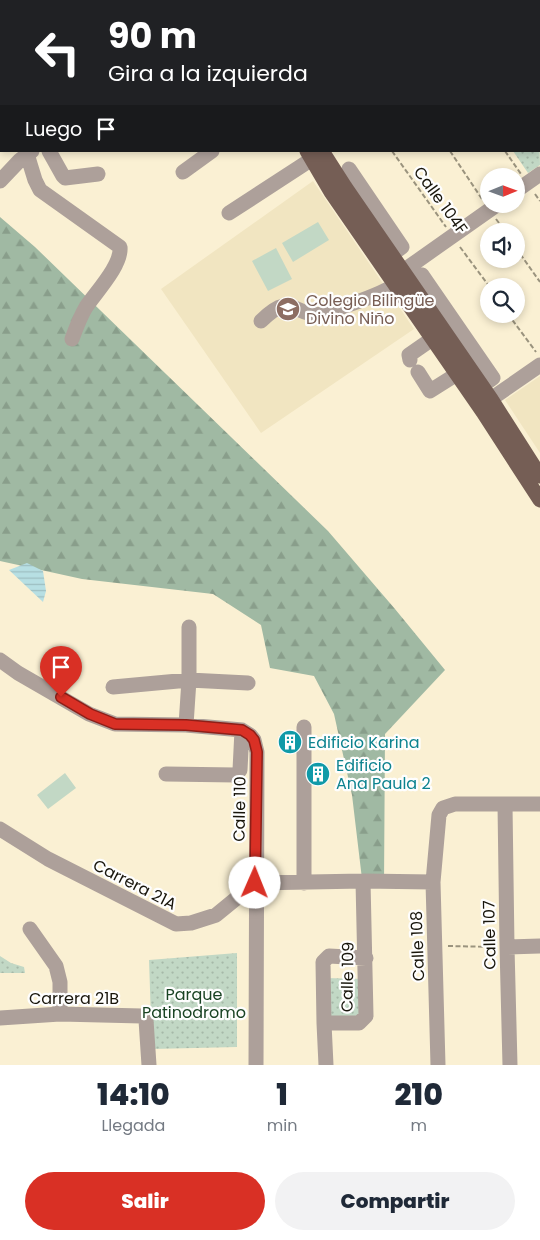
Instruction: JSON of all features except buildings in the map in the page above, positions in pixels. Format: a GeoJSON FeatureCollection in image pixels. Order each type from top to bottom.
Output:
{"type":"FeatureCollection","features":[{"type":"Feature","properties":{"kind":"main road"},"geometry":{"type":"LineString","coordinates":[[317,155],[407,277],[491,399],[540,476]]}},
{"type":"Feature","properties":{"kind":"main road"},"geometry":{"type":"LineString","coordinates":[[317,155],[331,192],[457,374],[540,500]]}},
{"type":"Feature","properties":{"kind":"street"},"geometry":{"type":"LineString","coordinates":[[50,152],[65,178],[98,174]]}},
{"type":"Feature","properties":{"kind":"street"},"geometry":{"type":"LineString","coordinates":[[182,172],[211,152]]}},
{"type":"Feature","properties":{"kind":"street"},"geometry":{"type":"LineString","coordinates":[[0,181],[30,153]]}},
{"type":"Feature","properties":{"kind":"street"},"geometry":{"type":"LineString","coordinates":[[30,153],[35,180],[40,190],[120,247],[119,260],[86,307],[72,339]]}},
{"type":"Feature","properties":{"kind":"street"},"geometry":{"type":"LineString","coordinates":[[229,213],[317,155]]}},
{"type":"Feature","properties":{"kind":"street"},"geometry":{"type":"LineString","coordinates":[[349,169],[402,247],[391,255]]}},
{"type":"Feature","properties":{"kind":"street"},"geometry":{"type":"LineString","coordinates":[[525,185],[540,174]]}},
{"type":"Feature","properties":{"kind":"street"},"geometry":{"type":"LineString","coordinates":[[407,277],[452,236],[485,213]]}},
{"type":"Feature","properties":{"kind":"street"},"geometry":{"type":"LineString","coordinates":[[261,322],[270,312],[281,306],[324,314],[383,293],[395,285]]}},
{"type":"Feature","properties":{"kind":"street"},"geometry":{"type":"LineString","coordinates":[[432,338],[408,355],[430,391],[457,374]]}},
{"type":"Feature","properties":{"kind":"street"},"geometry":{"type":"LineString","coordinates":[[491,399],[540,365]]}},
{"type":"Feature","properties":{"kind":"street"},"geometry":{"type":"LineString","coordinates":[[186,725],[189,680],[189,627]]}},
{"type":"Feature","properties":{"kind":"street"},"geometry":{"type":"LineString","coordinates":[[0,660],[18,673],[90,714],[115,724],[186,725],[246,733],[240,770],[236,775],[166,774]]}},
{"type":"Feature","properties":{"kind":"street"},"geometry":{"type":"LineString","coordinates":[[113,687],[189,680],[248,683]]}},
{"type":"Feature","properties":{"kind":"street"},"geometry":{"type":"LineString","coordinates":[[304,727],[304,883]]}},
{"type":"Feature","properties":{"kind":"street","name":"Calle 110"},"geometry":{"type":"LineString","coordinates":[[246,733],[254,740],[257,752],[255,883],[256,1065]]}},
{"type":"Feature","properties":{"kind":"street","name":"Calle 108"},"geometry":{"type":"LineString","coordinates":[[438,1065],[433,882],[439,815],[443,808],[455,804],[505,804]]}},
{"type":"Feature","properties":{"kind":"street"},"geometry":{"type":"LineString","coordinates":[[505,804],[540,804]]}},
{"type":"Feature","properties":{"kind":"street","name":"Calle 107"},"geometry":{"type":"LineString","coordinates":[[505,804],[506,947],[510,1065]]}},
{"type":"Feature","properties":{"kind":"street","name":"Carrera 21A"},"geometry":{"type":"LineString","coordinates":[[0,829],[48,860],[176,924],[191,924],[216,915],[255,883]]}},
{"type":"Feature","properties":{"kind":"street","name":"Calle 109"},"geometry":{"type":"LineString","coordinates":[[326,1065],[324,1023],[359,1023],[366,1016],[363,881]]}},
{"type":"Feature","properties":{"kind":"street"},"geometry":{"type":"LineString","coordinates":[[255,883],[433,882]]}},
{"type":"Feature","properties":{"kind":"street"},"geometry":{"type":"LineString","coordinates":[[30,929],[56,966],[60,982],[60,1014]]}},
{"type":"Feature","properties":{"kind":"street"},"geometry":{"type":"LineString","coordinates":[[506,947],[540,946]]}},
{"type":"Feature","properties":{"kind":"street"},"geometry":{"type":"LineString","coordinates":[[324,1023],[323,962],[329,956],[366,958]]}},
{"type":"Feature","properties":{"kind":"street","name":"Carrera 21B"},"geometry":{"type":"LineString","coordinates":[[0,1018],[60,1014],[142,1016],[146,1020],[149,1065]]}},
{"type":"Feature","properties":{"kind":"path","name":"Calle 104F"},"geometry":{"type":"LineString","coordinates":[[393,152],[483,278]]}},
{"type":"Feature","properties":{"kind":"path"},"geometry":{"type":"LineString","coordinates":[[451,152],[480,189]]}},
{"type":"Feature","properties":{"kind":"path"},"geometry":{"type":"LineString","coordinates":[[525,261],[540,282]]}},
{"type":"Feature","properties":{"kind":"path"},"geometry":{"type":"LineString","coordinates":[[515,323],[540,358]]}},
{"type":"Feature","properties":{"kind":"path"},"geometry":{"type":"LineString","coordinates":[[435,946],[506,947]]}},
{"type":"Feature","properties":{"kind":"shaded area","name":"Colegio Bilingüe Divino Niño"},"geometry":{"type":"Polygon","coordinates":[[[313,181],[414,329],[261,433],[161,289],[313,181]]]}},
{"type":"Feature","properties":{"kind":"shaded area"},"geometry":{"type":"Polygon","coordinates":[[[540,376],[540,453],[505,400],[540,376]]]}},
{"type":"Feature","properties":{"kind":"green space"},"geometry":{"type":"Polygon","coordinates":[[[514,152],[540,152],[540,165],[528,173],[514,152]]]}},
{"type":"Feature","properties":{"kind":"green space"},"geometry":{"type":"Polygon","coordinates":[[[0,217],[35,247],[328,531],[445,670],[385,734],[384,885],[362,879],[352,795],[334,714],[314,676],[270,668],[261,625],[213,594],[82,579],[0,561],[0,217]]]}},
{"type":"Feature","properties":{"kind":"green space"},"geometry":{"type":"Polygon","coordinates":[[[318,222],[329,240],[293,262],[282,243],[318,222]]]}},
{"type":"Feature","properties":{"kind":"green space"},"geometry":{"type":"Polygon","coordinates":[[[276,248],[292,279],[268,291],[252,261],[276,248]]]}},
{"type":"Feature","properties":{"kind":"green space"},"geometry":{"type":"Polygon","coordinates":[[[65,773],[76,788],[48,809],[37,795],[65,773]]]}},
{"type":"Feature","properties":{"kind":"green space","name":"Parque Patinodromo"},"geometry":{"type":"Polygon","coordinates":[[[237,953],[237,1047],[152,1049],[149,960],[237,953]]]}},
{"type":"Feature","properties":{"kind":"green space"},"geometry":{"type":"Polygon","coordinates":[[[0,956],[11,963],[24,967],[25,973],[0,973],[0,956]]]}},
{"type":"Feature","properties":{"kind":"green space"},"geometry":{"type":"Polygon","coordinates":[[[325,978],[366,979],[366,1020],[326,1020],[325,978]]]}},
{"type":"Feature","properties":{"kind":"water"},"geometry":{"type":"Polygon","coordinates":[[[27,563],[43,571],[46,591],[43,602],[9,570],[27,563]]]}},
{"type":"Feature","properties":{"kind":"place","name":"Colegio Bilingüe Divino Niño"},"geometry":{"type":"Point","coordinates":[288,309]}},
{"type":"Feature","properties":{"kind":"place","name":"Edificio Karina"},"geometry":{"type":"Point","coordinates":[290,742]}},
{"type":"Feature","properties":{"kind":"place","name":"Edificio Ana Paula 2"},"geometry":{"type":"Point","coordinates":[318,774]}},
{"type":"Feature","properties":{"kind":"route"},"geometry":{"type":"LineString","coordinates":[[61,697],[90,714],[115,724],[186,725],[242,730],[250,735],[254,740],[257,752],[255,883]]}}]}
